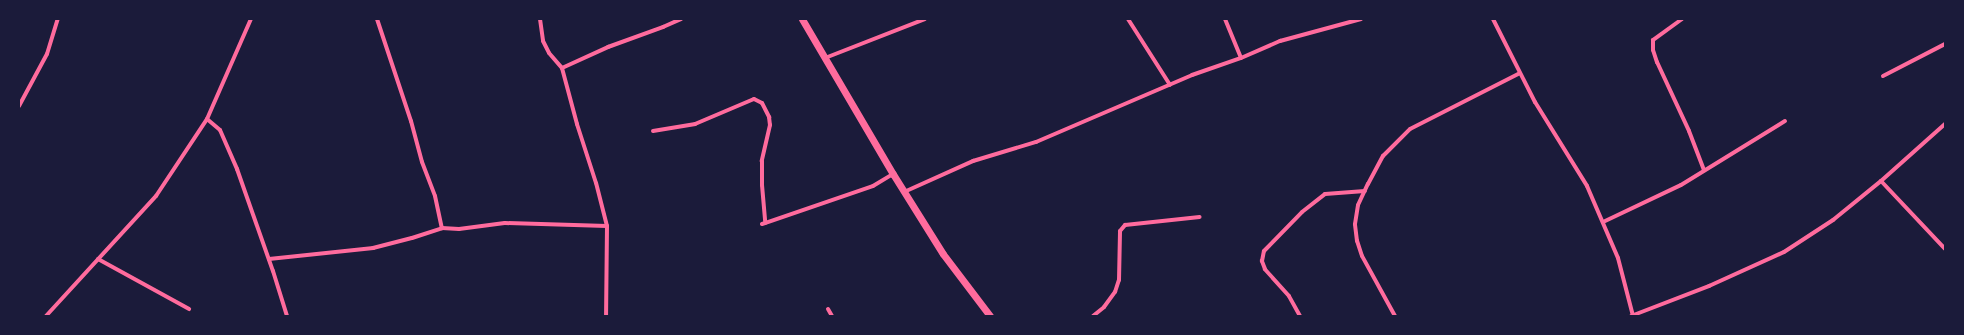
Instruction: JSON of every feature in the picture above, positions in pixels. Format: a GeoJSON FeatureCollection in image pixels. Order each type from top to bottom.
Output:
{"type":"FeatureCollection","features":[{"type":"Feature","properties":{"kind":"street"},"geometry":{"type":"LineString","coordinates":[[19,106],[47,54],[58,19]]}},
{"type":"Feature","properties":{"kind":"street"},"geometry":{"type":"LineString","coordinates":[[46,316],[156,196],[207,119],[251,19]]}},
{"type":"Feature","properties":{"kind":"street"},"geometry":{"type":"LineString","coordinates":[[377,19],[411,121],[422,162],[435,196],[442,228]]}},
{"type":"Feature","properties":{"kind":"street"},"geometry":{"type":"LineString","coordinates":[[540,19],[543,41],[549,54],[562,68],[576,124],[596,183],[607,226],[606,316]]}},
{"type":"Feature","properties":{"kind":"street"},"geometry":{"type":"LineString","coordinates":[[562,68],[608,47],[663,28],[681,19]]}},
{"type":"Feature","properties":{"kind":"street"},"geometry":{"type":"LineString","coordinates":[[802,19],[893,174],[943,254],[990,316]]}},
{"type":"Feature","properties":{"kind":"street"},"geometry":{"type":"LineString","coordinates":[[825,58],[925,19]]}},
{"type":"Feature","properties":{"kind":"street"},"geometry":{"type":"LineString","coordinates":[[1128,19],[1170,85]]}},
{"type":"Feature","properties":{"kind":"street"},"geometry":{"type":"LineString","coordinates":[[1225,19],[1241,58]]}},
{"type":"Feature","properties":{"kind":"street"},"geometry":{"type":"LineString","coordinates":[[904,192],[972,161],[1036,142],[1170,85],[1241,58],[1280,41],[1361,19]]}},
{"type":"Feature","properties":{"kind":"street"},"geometry":{"type":"LineString","coordinates":[[1493,19],[1535,102],[1587,186],[1618,258],[1632,316],[1709,286],[1784,252],[1833,220],[1881,181],[1945,124]]}},
{"type":"Feature","properties":{"kind":"street"},"geometry":{"type":"LineString","coordinates":[[1682,19],[1653,40],[1653,50],[1657,62],[1689,131],[1704,170]]}},
{"type":"Feature","properties":{"kind":"street"},"geometry":{"type":"LineString","coordinates":[[1883,76],[1945,44]]}},
{"type":"Feature","properties":{"kind":"street"},"geometry":{"type":"LineString","coordinates":[[1395,316],[1362,256],[1357,241],[1355,224],[1358,205],[1382,156],[1410,129],[1520,73]]}},
{"type":"Feature","properties":{"kind":"street"},"geometry":{"type":"LineString","coordinates":[[653,131],[695,124],[754,99],[762,103],[769,117],[770,125],[762,162],[764,223],[873,186],[893,174]]}},
{"type":"Feature","properties":{"kind":"street"},"geometry":{"type":"LineString","coordinates":[[207,119],[220,130],[237,169],[269,259],[287,316]]}},
{"type":"Feature","properties":{"kind":"street"},"geometry":{"type":"LineString","coordinates":[[1603,222],[1681,185],[1785,121]]}},
{"type":"Feature","properties":{"kind":"street"},"geometry":{"type":"LineString","coordinates":[[1881,181],[1945,249]]}},
{"type":"Feature","properties":{"kind":"street"},"geometry":{"type":"LineString","coordinates":[[1300,316],[1289,296],[1265,269],[1262,261],[1264,251],[1302,212],[1325,194],[1365,191]]}},
{"type":"Feature","properties":{"kind":"street"},"geometry":{"type":"LineString","coordinates":[[1092,316],[1104,307],[1115,292],[1119,280],[1120,231],[1125,225],[1200,217]]}},
{"type":"Feature","properties":{"kind":"street"},"geometry":{"type":"LineString","coordinates":[[269,259],[373,248],[412,238],[442,228],[459,229],[505,223],[607,226]]}},
{"type":"Feature","properties":{"kind":"street"},"geometry":{"type":"LineString","coordinates":[[98,259],[189,309]]}},
{"type":"Feature","properties":{"kind":"street"},"geometry":{"type":"LineString","coordinates":[[828,309],[832,316]]}}]}
